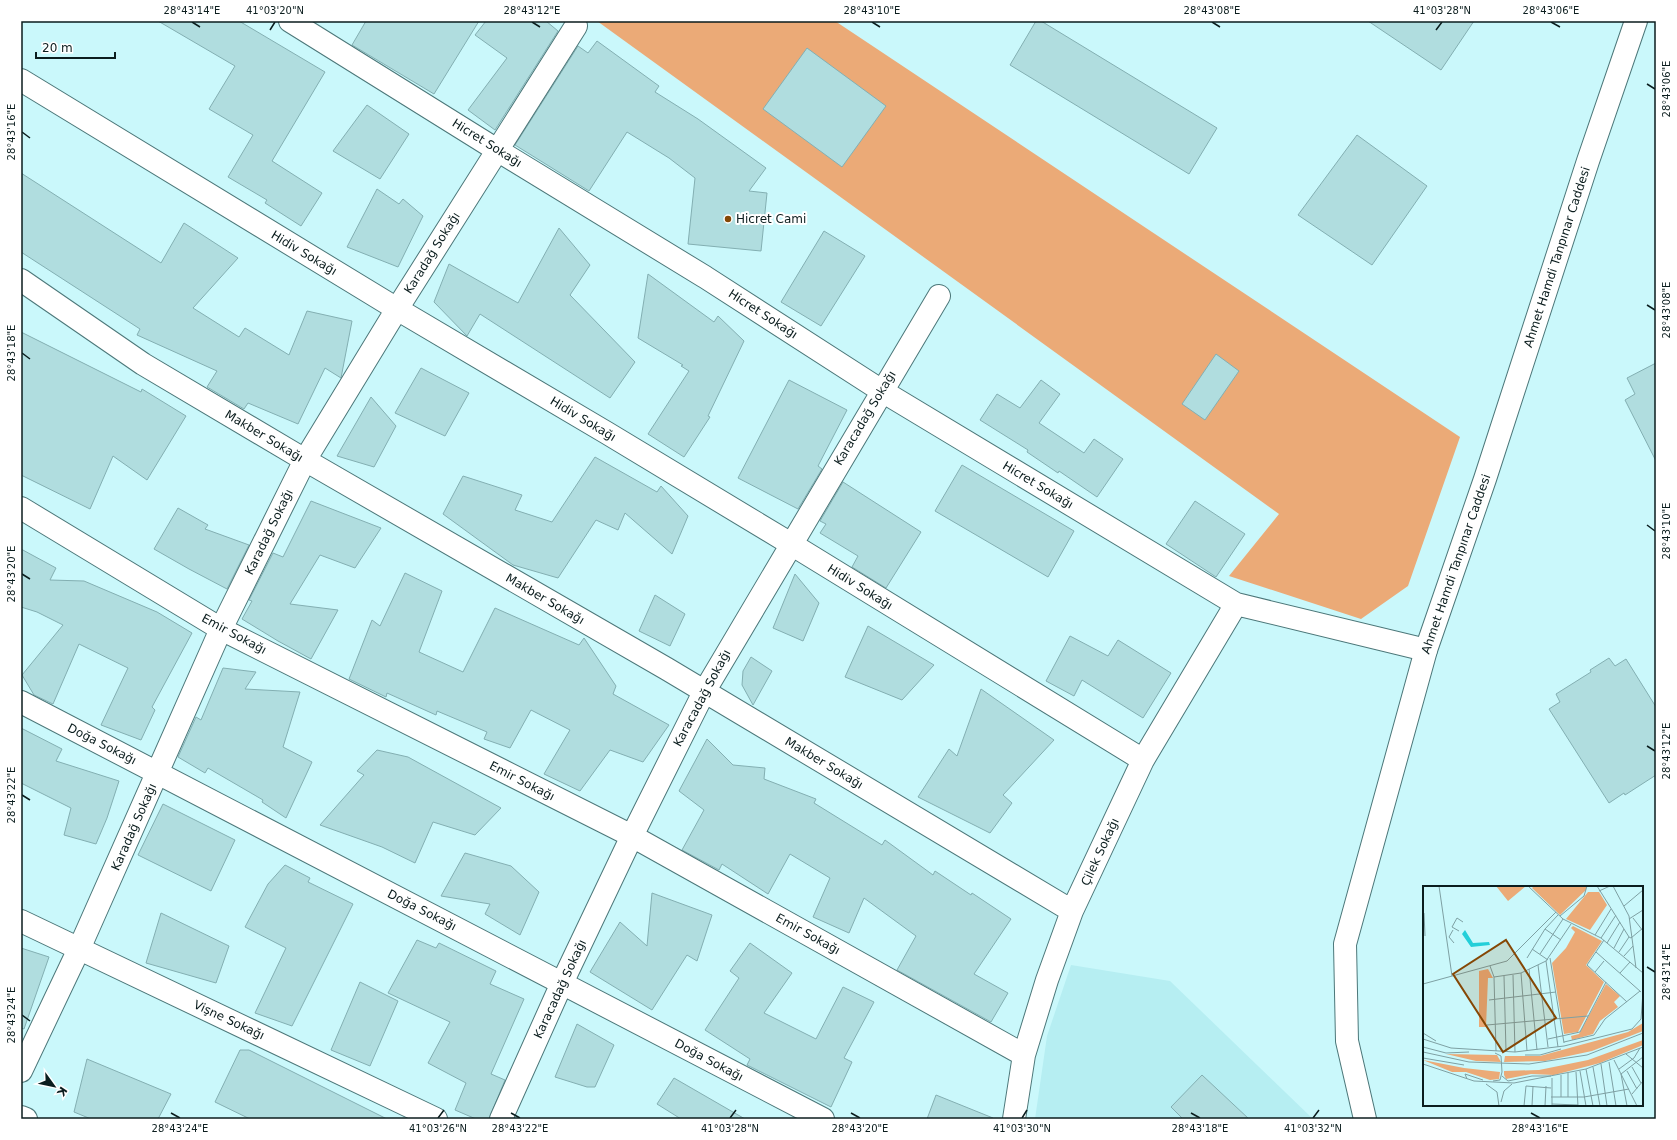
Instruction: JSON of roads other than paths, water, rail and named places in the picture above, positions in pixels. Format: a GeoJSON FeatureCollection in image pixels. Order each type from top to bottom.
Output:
{"type":"FeatureCollection","features":[{"type":"Feature","properties":{"kind":"street","name":"Hicret Sokağı"},"geometry":{"type":"LineString","coordinates":[[290,21],[497,150],[706,277],[882,391],[1236,604],[1426,650]]}},
{"type":"Feature","properties":{"kind":"street","name":"Ahmet Hamdi Tanpınar Caddesi"},"geometry":{"type":"LineString","coordinates":[[1365,1119],[1347,1041],[1345,944],[1426,650],[1485,479],[1588,161],[1636,21]]}},
{"type":"Feature","properties":{"kind":"street","name":"Karadağ Sokağı"},"geometry":{"type":"LineString","coordinates":[[21,1071],[79,949],[221,629],[305,460],[397,309],[576,26]]}},
{"type":"Feature","properties":{"kind":"street","name":"Hidiv Sokağı"},"geometry":{"type":"LineString","coordinates":[[21,80],[397,309],[791,544],[1143,760]]}},
{"type":"Feature","properties":{"kind":"street","name":"Makber Sokağı"},"geometry":{"type":"LineString","coordinates":[[21,280],[143,364],[704,692],[1072,911]]}},
{"type":"Feature","properties":{"kind":"street","name":"Karacadağ Sokağı"},"geometry":{"type":"LineString","coordinates":[[501,1119],[562,983],[632,836],[704,692],[939,296]]}},
{"type":"Feature","properties":{"kind":"street","name":"Emir Sokağı"},"geometry":{"type":"LineString","coordinates":[[21,508],[221,629],[632,836],[1024,1055]]}},
{"type":"Feature","properties":{"kind":"street","name":"Çilek Sokağı"},"geometry":{"type":"LineString","coordinates":[[1014,1119],[1024,1055],[1047,980],[1072,911],[1143,760],[1236,604]]}},
{"type":"Feature","properties":{"kind":"street","name":"Doğa Sokağı"},"geometry":{"type":"LineString","coordinates":[[21,702],[822,1119]]}},
{"type":"Feature","properties":{"kind":"street","name":"Vişne Sokağı"},"geometry":{"type":"LineString","coordinates":[[21,922],[436,1119]]}},
{"type":"Feature","properties":{"kind":"street"},"geometry":{"type":"LineString","coordinates":[[21,1116],[26,1119]]}},
{"type":"Feature","properties":{"kind":"place","name":"Hicret Cami"},"geometry":{"type":"Point","coordinates":[728,219]}}]}
